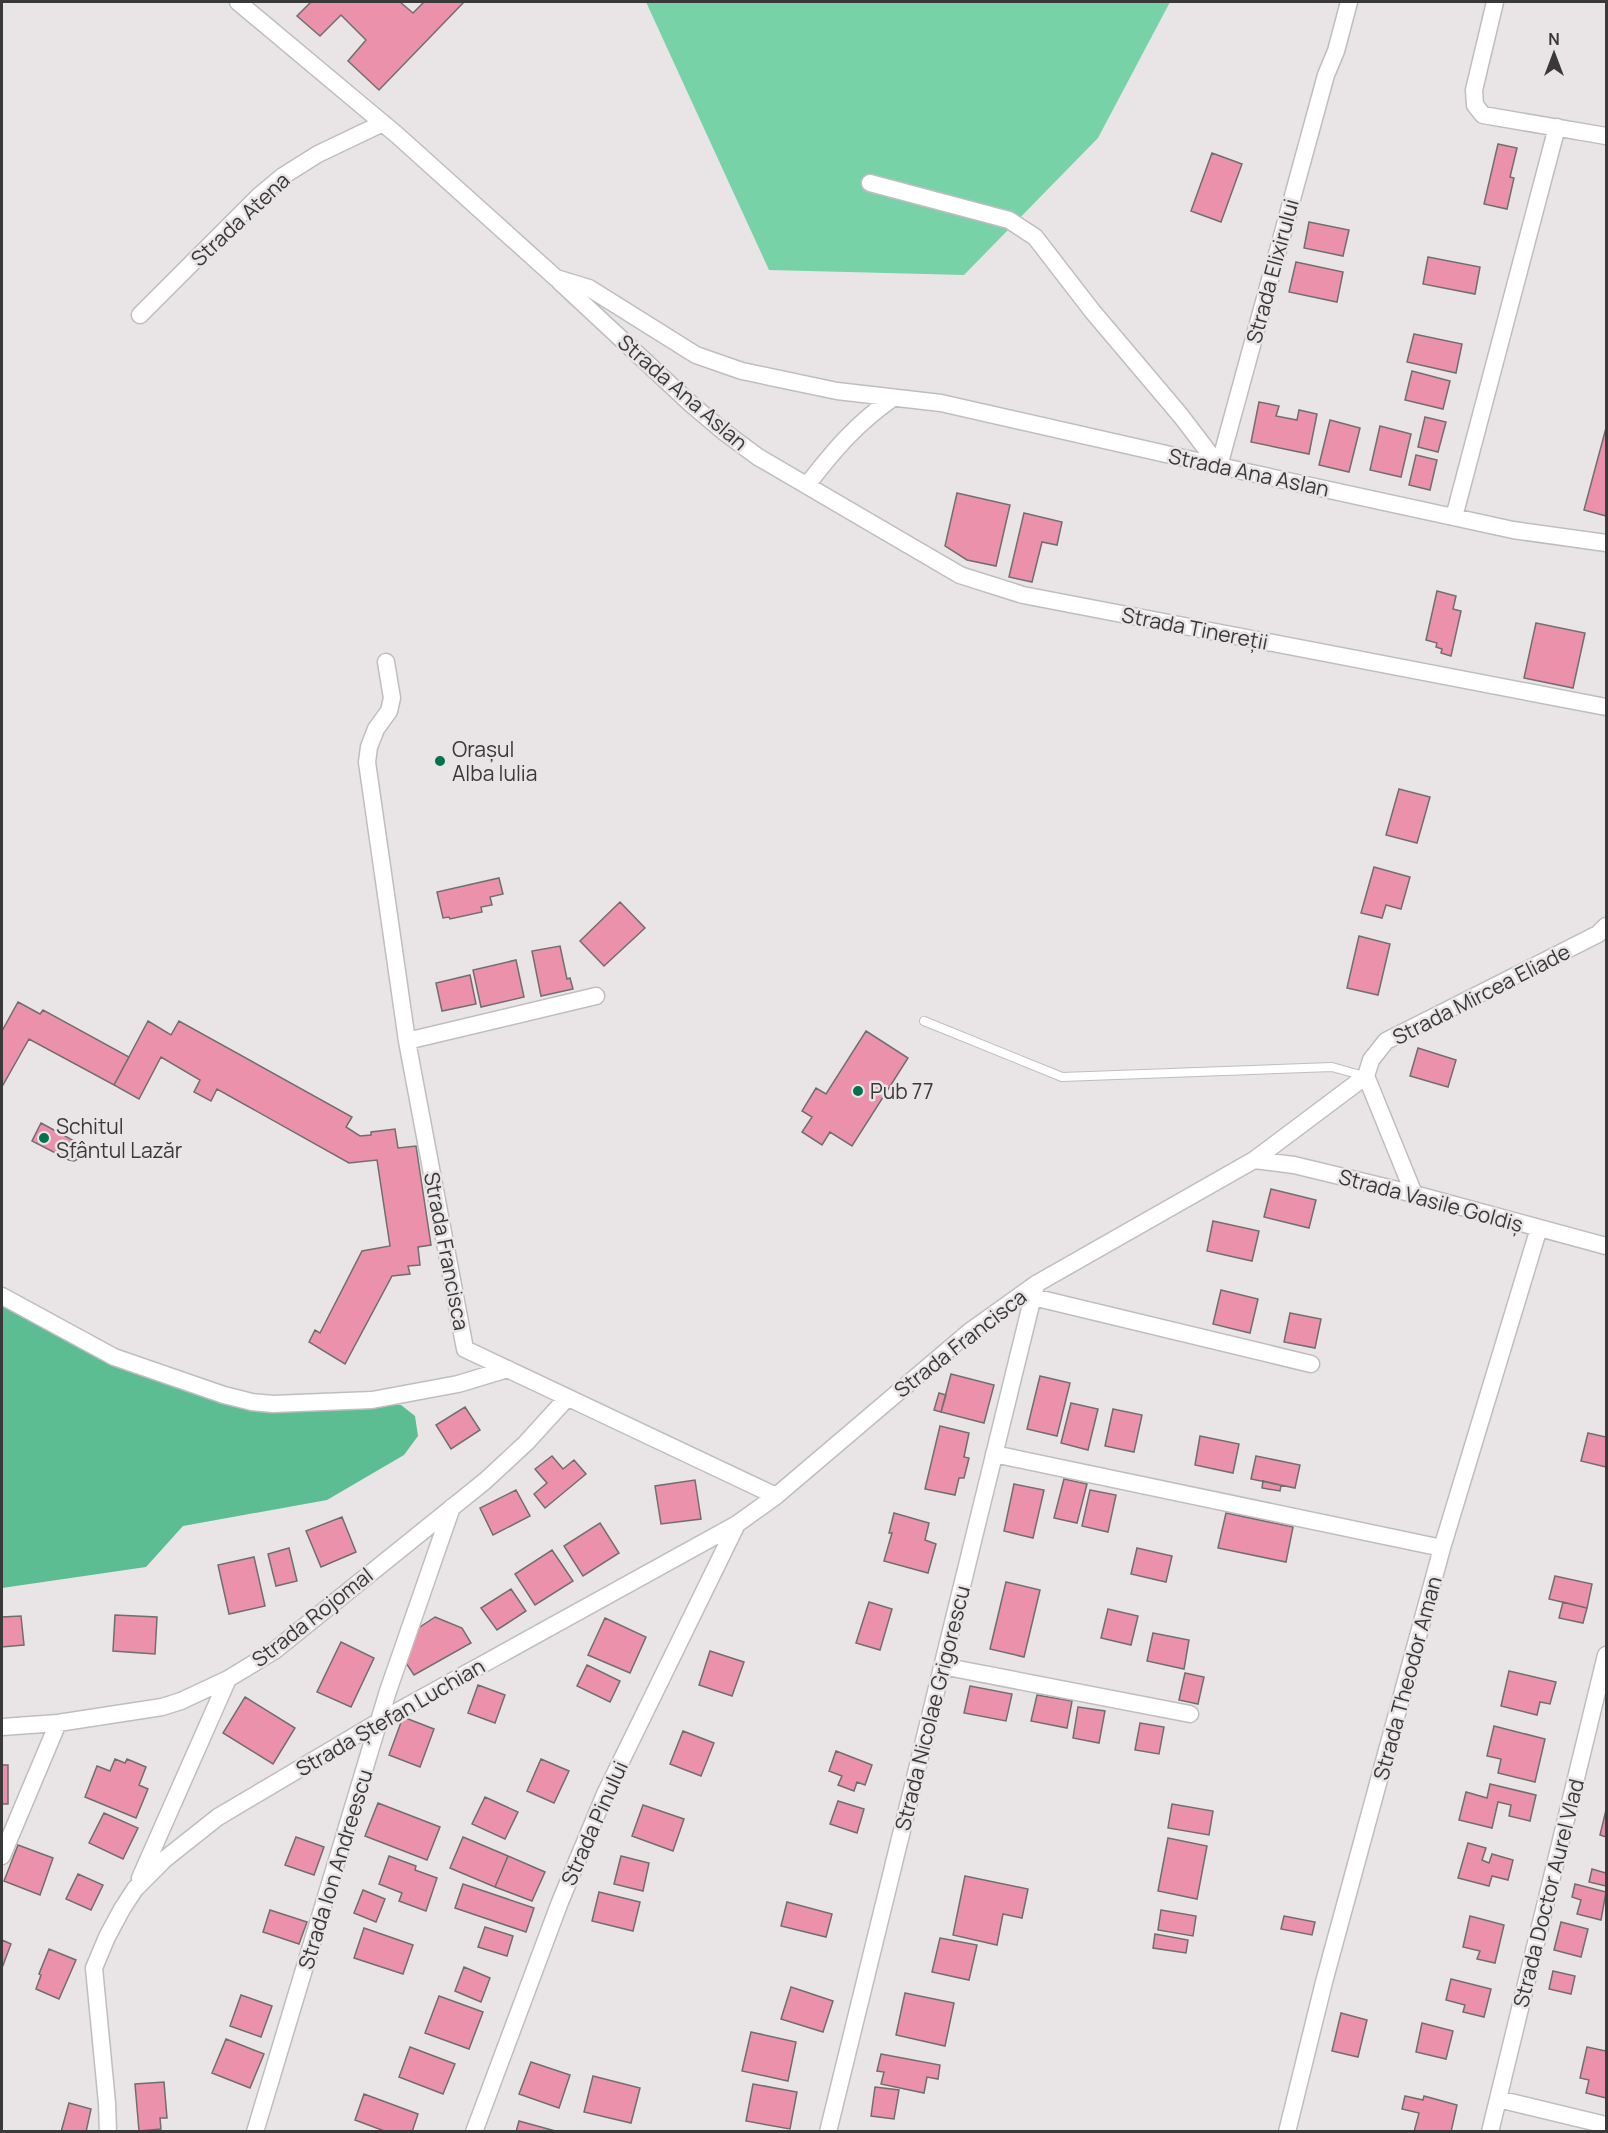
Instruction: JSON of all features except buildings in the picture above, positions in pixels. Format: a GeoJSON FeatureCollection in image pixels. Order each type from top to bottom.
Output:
{"type":"FeatureCollection","features":[{"type":"Feature","properties":{"kind":"street","name":"Strada Ana Aslan"},"geometry":{"type":"LineString","coordinates":[[237,2],[383,123],[723,431],[758,457],[807,485]]}},
{"type":"Feature","properties":{"kind":"street","name":"Strada Elixirului"},"geometry":{"type":"LineString","coordinates":[[1219,466],[1326,75],[1336,51],[1349,2]]}},
{"type":"Feature","properties":{"kind":"street"},"geometry":{"type":"LineString","coordinates":[[1495,2],[1474,90],[1475,105],[1483,116],[1606,136]]}},
{"type":"Feature","properties":{"kind":"street","name":"Strada Atena"},"geometry":{"type":"LineString","coordinates":[[140,315],[283,176],[318,154],[383,123]]}},
{"type":"Feature","properties":{"kind":"street"},"geometry":{"type":"LineString","coordinates":[[1454,517],[1557,128]]}},
{"type":"Feature","properties":{"kind":"street"},"geometry":{"type":"LineString","coordinates":[[870,183],[1009,220],[1035,237],[1219,466]]}},
{"type":"Feature","properties":{"kind":"street","name":"Strada Ana Aslan"},"geometry":{"type":"LineString","coordinates":[[556,278],[589,288],[696,355],[732,368],[837,391],[941,403],[1513,530],[1606,543]]}},
{"type":"Feature","properties":{"kind":"street"},"geometry":{"type":"LineString","coordinates":[[807,485],[854,428],[892,398]]}},
{"type":"Feature","properties":{"kind":"street","name":"Strada Tinereții"},"geometry":{"type":"LineString","coordinates":[[807,485],[960,575],[1023,595],[1606,707]]}},
{"type":"Feature","properties":{"kind":"street"},"geometry":{"type":"LineString","coordinates":[[386,662],[392,698],[389,711],[376,729],[369,747],[367,762],[407,1041],[596,996]]}},
{"type":"Feature","properties":{"kind":"street","name":"Strada Mircea Eliade"},"geometry":{"type":"LineString","coordinates":[[1254,1160],[1366,1076],[1371,1060],[1386,1041],[1598,934],[1606,926]]}},
{"type":"Feature","properties":{"kind":"street","name":"Strada Francisca"},"geometry":{"type":"LineString","coordinates":[[407,1041],[465,1349],[776,1496]]}},
{"type":"Feature","properties":{"kind":"street"},"geometry":{"type":"LineString","coordinates":[[1366,1076],[1414,1194]]}},
{"type":"Feature","properties":{"kind":"street","name":"Strada Francisca"},"geometry":{"type":"LineString","coordinates":[[737,1524],[776,1496],[969,1332],[1254,1160]]}},
{"type":"Feature","properties":{"kind":"street","name":"Strada Vasile Goldiș"},"geometry":{"type":"LineString","coordinates":[[1254,1160],[1294,1165],[1414,1194],[1606,1246]]}},
{"type":"Feature","properties":{"kind":"street","name":"Strada Theodor Aman"},"geometry":{"type":"LineString","coordinates":[[1287,2132],[1324,1982],[1442,1548],[1539,1228]]}},
{"type":"Feature","properties":{"kind":"street"},"geometry":{"type":"LineString","coordinates":[[1035,1291],[1311,1364]]}},
{"type":"Feature","properties":{"kind":"street","name":"Strada Nicolae Grigorescu"},"geometry":{"type":"LineString","coordinates":[[828,2132],[1035,1291]]}},
{"type":"Feature","properties":{"kind":"street"},"geometry":{"type":"LineString","coordinates":[[2,1296],[114,1357],[224,1395],[252,1402],[273,1404],[372,1401],[458,1384],[508,1369]]}},
{"type":"Feature","properties":{"kind":"street","name":"Strada Rojomal"},"geometry":{"type":"LineString","coordinates":[[2,1727],[58,1723],[162,1707],[181,1701],[228,1679],[282,1645],[508,1461],[567,1398]]}},
{"type":"Feature","properties":{"kind":"street"},"geometry":{"type":"LineString","coordinates":[[994,1454],[1442,1548]]}},
{"type":"Feature","properties":{"kind":"street","name":"Strada Ion Andreescu"},"geometry":{"type":"LineString","coordinates":[[255,2132],[388,1691],[452,1506]]}},
{"type":"Feature","properties":{"kind":"street","name":"Strada Ștefan Luchian"},"geometry":{"type":"LineString","coordinates":[[108,2132],[94,1968],[107,1937],[135,1889],[165,1858],[218,1817],[380,1721],[737,1524]]}},
{"type":"Feature","properties":{"kind":"street","name":"Strada Pinului"},"geometry":{"type":"LineString","coordinates":[[474,2132],[560,1902],[601,1804],[737,1524]]}},
{"type":"Feature","properties":{"kind":"street","name":"Strada Doctor Aurel Vlad"},"geometry":{"type":"LineString","coordinates":[[1490,2132],[1606,1655]]}},
{"type":"Feature","properties":{"kind":"street"},"geometry":{"type":"LineString","coordinates":[[942,1666],[1190,1714]]}},
{"type":"Feature","properties":{"kind":"street"},"geometry":{"type":"LineString","coordinates":[[135,1889],[228,1679]]}},
{"type":"Feature","properties":{"kind":"street"},"geometry":{"type":"LineString","coordinates":[[2,1857],[58,1723]]}},
{"type":"Feature","properties":{"kind":"street"},"geometry":{"type":"LineString","coordinates":[[1498,2099],[1606,2125]]}},
{"type":"Feature","properties":{"kind":"lane"},"geometry":{"type":"LineString","coordinates":[[924,1021],[1062,1077],[1332,1067],[1366,1076]]}},
{"type":"Feature","properties":{"kind":"green space"},"geometry":{"type":"Polygon","coordinates":[[[646,2],[1170,2],[1098,138],[964,275],[769,270],[646,2]]]}},
{"type":"Feature","properties":{"kind":"green space"},"geometry":{"type":"Polygon","coordinates":[[[2,1287],[100,1342],[205,1384],[265,1397],[401,1405],[415,1416],[418,1436],[404,1455],[327,1500],[183,1526],[146,1567],[2,1588],[2,1287]]]}},
{"type":"Feature","properties":{"kind":"place","name":"Orașul Alba Iulia"},"geometry":{"type":"Point","coordinates":[440,761]}},
{"type":"Feature","properties":{"kind":"place","name":"Pub 77"},"geometry":{"type":"Point","coordinates":[858,1091]}},
{"type":"Feature","properties":{"kind":"place","name":"Schitul Sfântul Lazăr"},"geometry":{"type":"Point","coordinates":[44,1138]}}]}
